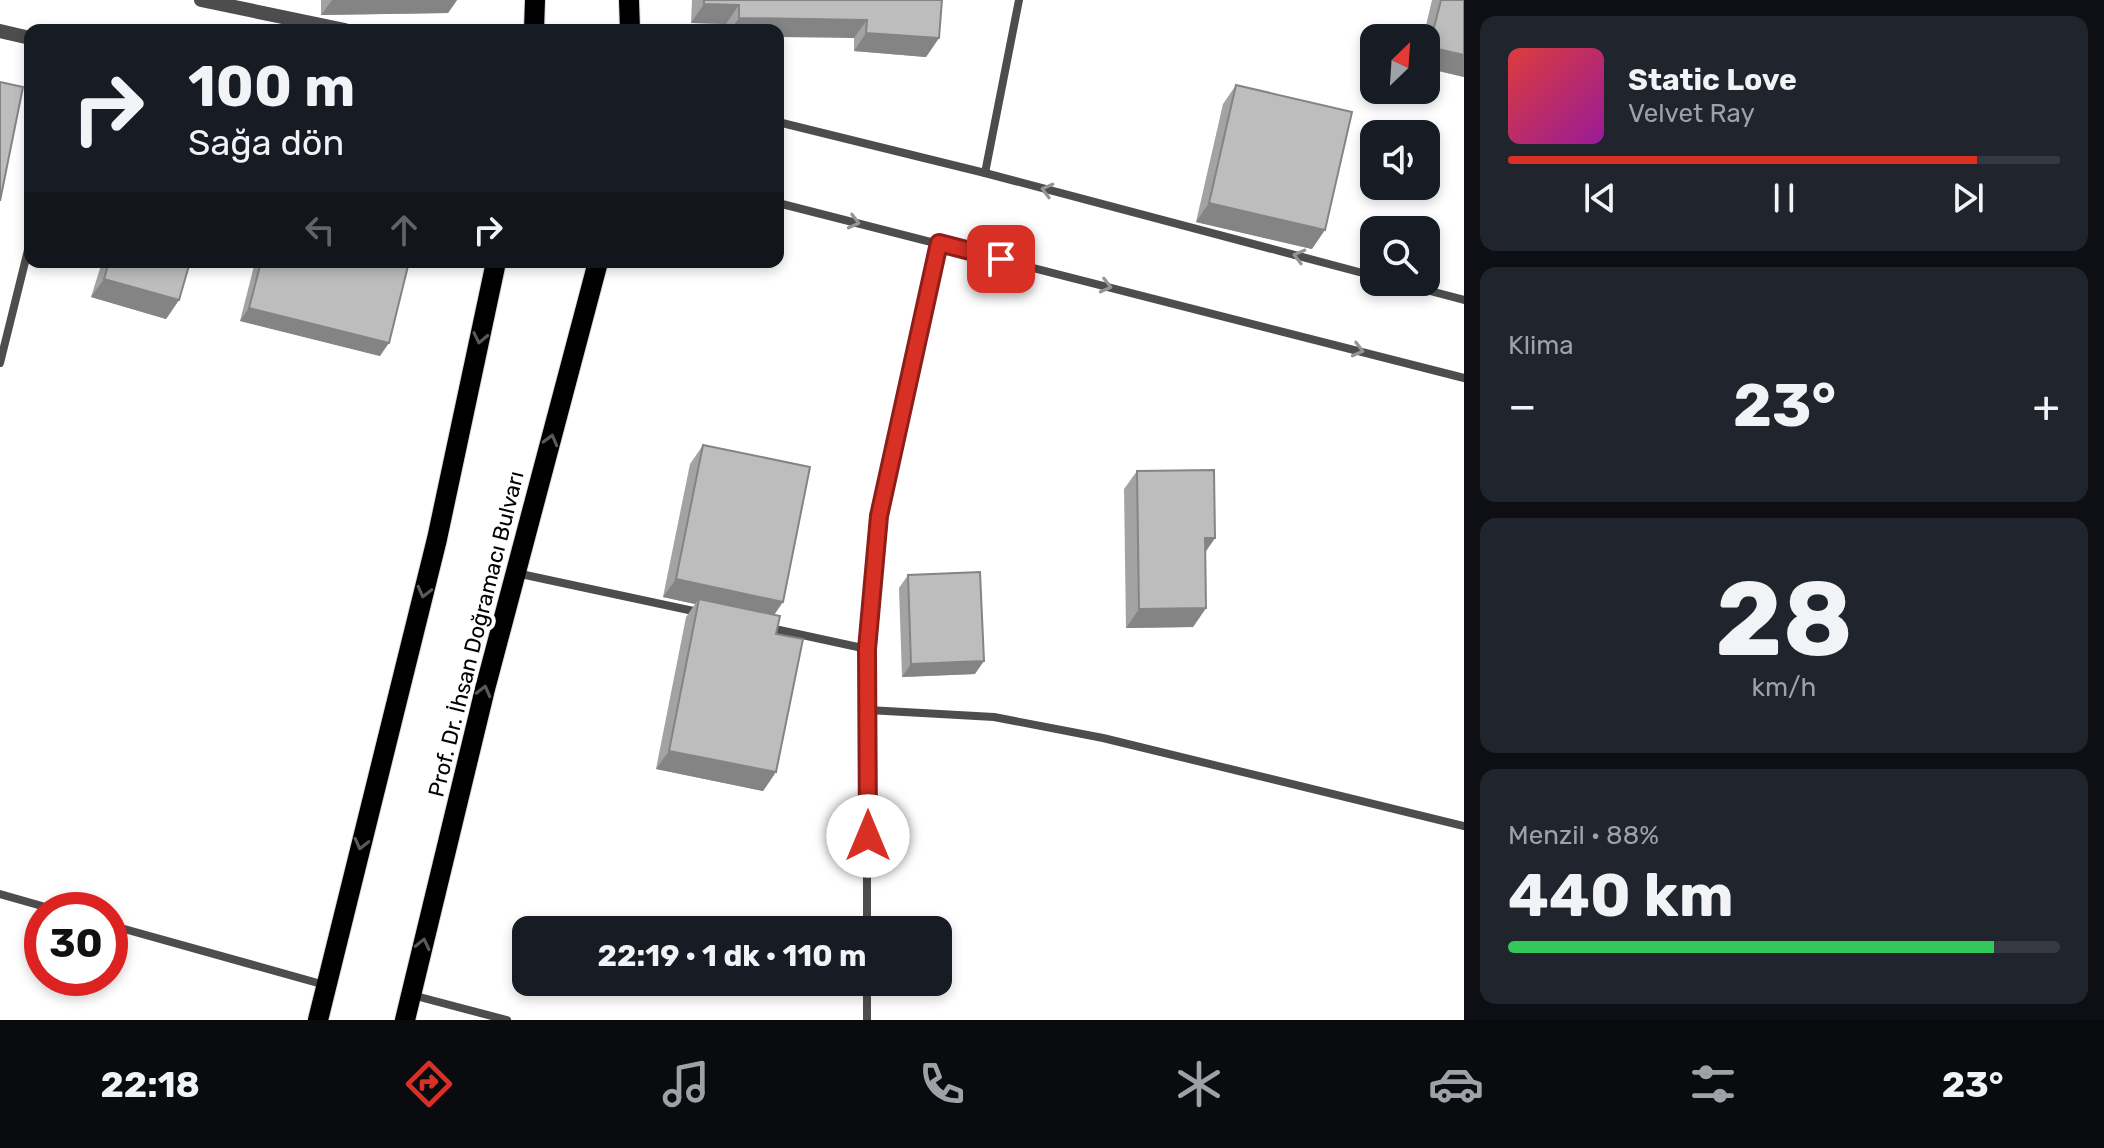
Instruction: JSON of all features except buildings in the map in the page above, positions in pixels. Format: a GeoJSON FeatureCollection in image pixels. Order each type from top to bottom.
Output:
{"type":"FeatureCollection","features":[{"type":"Feature","properties":{"kind":"main road"},"geometry":{"type":"LineString","coordinates":[[534,24],[535,0]]}},
{"type":"Feature","properties":{"kind":"main road"},"geometry":{"type":"LineString","coordinates":[[629,0],[630,24]]}},
{"type":"Feature","properties":{"kind":"main road"},"geometry":{"type":"LineString","coordinates":[[318,1020],[437,539],[495,268]]}},
{"type":"Feature","properties":{"kind":"main road","name":"Prof. Dr. İhsan Doğramacı Bulvarı"},"geometry":{"type":"LineString","coordinates":[[405,1020],[481,705],[596,268]]}},
{"type":"Feature","properties":{"kind":"street"},"geometry":{"type":"LineString","coordinates":[[201,0],[316,24]]}},
{"type":"Feature","properties":{"kind":"street"},"geometry":{"type":"LineString","coordinates":[[985,173],[1019,0]]}},
{"type":"Feature","properties":{"kind":"street"},"geometry":{"type":"LineString","coordinates":[[0,31],[24,37]]}},
{"type":"Feature","properties":{"kind":"street"},"geometry":{"type":"LineString","coordinates":[[784,123],[1360,272]]}},
{"type":"Feature","properties":{"kind":"street"},"geometry":{"type":"LineString","coordinates":[[784,204],[1464,378]]}},
{"type":"Feature","properties":{"kind":"street"},"geometry":{"type":"LineString","coordinates":[[867,916],[867,649],[879,516],[939,243]]}},
{"type":"Feature","properties":{"kind":"street"},"geometry":{"type":"LineString","coordinates":[[0,363],[24,266]]}},
{"type":"Feature","properties":{"kind":"street"},"geometry":{"type":"LineString","coordinates":[[1440,294],[1464,300]]}},
{"type":"Feature","properties":{"kind":"street"},"geometry":{"type":"LineString","coordinates":[[516,573],[714,616]]}},
{"type":"Feature","properties":{"kind":"street"},"geometry":{"type":"LineString","coordinates":[[760,626],[867,649]]}},
{"type":"Feature","properties":{"kind":"street"},"geometry":{"type":"LineString","coordinates":[[868,710],[994,717],[1103,738],[1464,826]]}},
{"type":"Feature","properties":{"kind":"street"},"geometry":{"type":"LineString","coordinates":[[0,894],[24,901]]}},
{"type":"Feature","properties":{"kind":"street"},"geometry":{"type":"LineString","coordinates":[[128,930],[326,985]]}},
{"type":"Feature","properties":{"kind":"street"},"geometry":{"type":"LineString","coordinates":[[411,995],[507,1020]]}},
{"type":"Feature","properties":{"kind":"street"},"geometry":{"type":"LineString","coordinates":[[867,996],[867,1020]]}},
{"type":"Feature","properties":{"kind":"route"},"geometry":{"type":"LineString","coordinates":[[868,836],[867,649],[879,516],[906,386],[939,243],[1001,259]]}}]}
